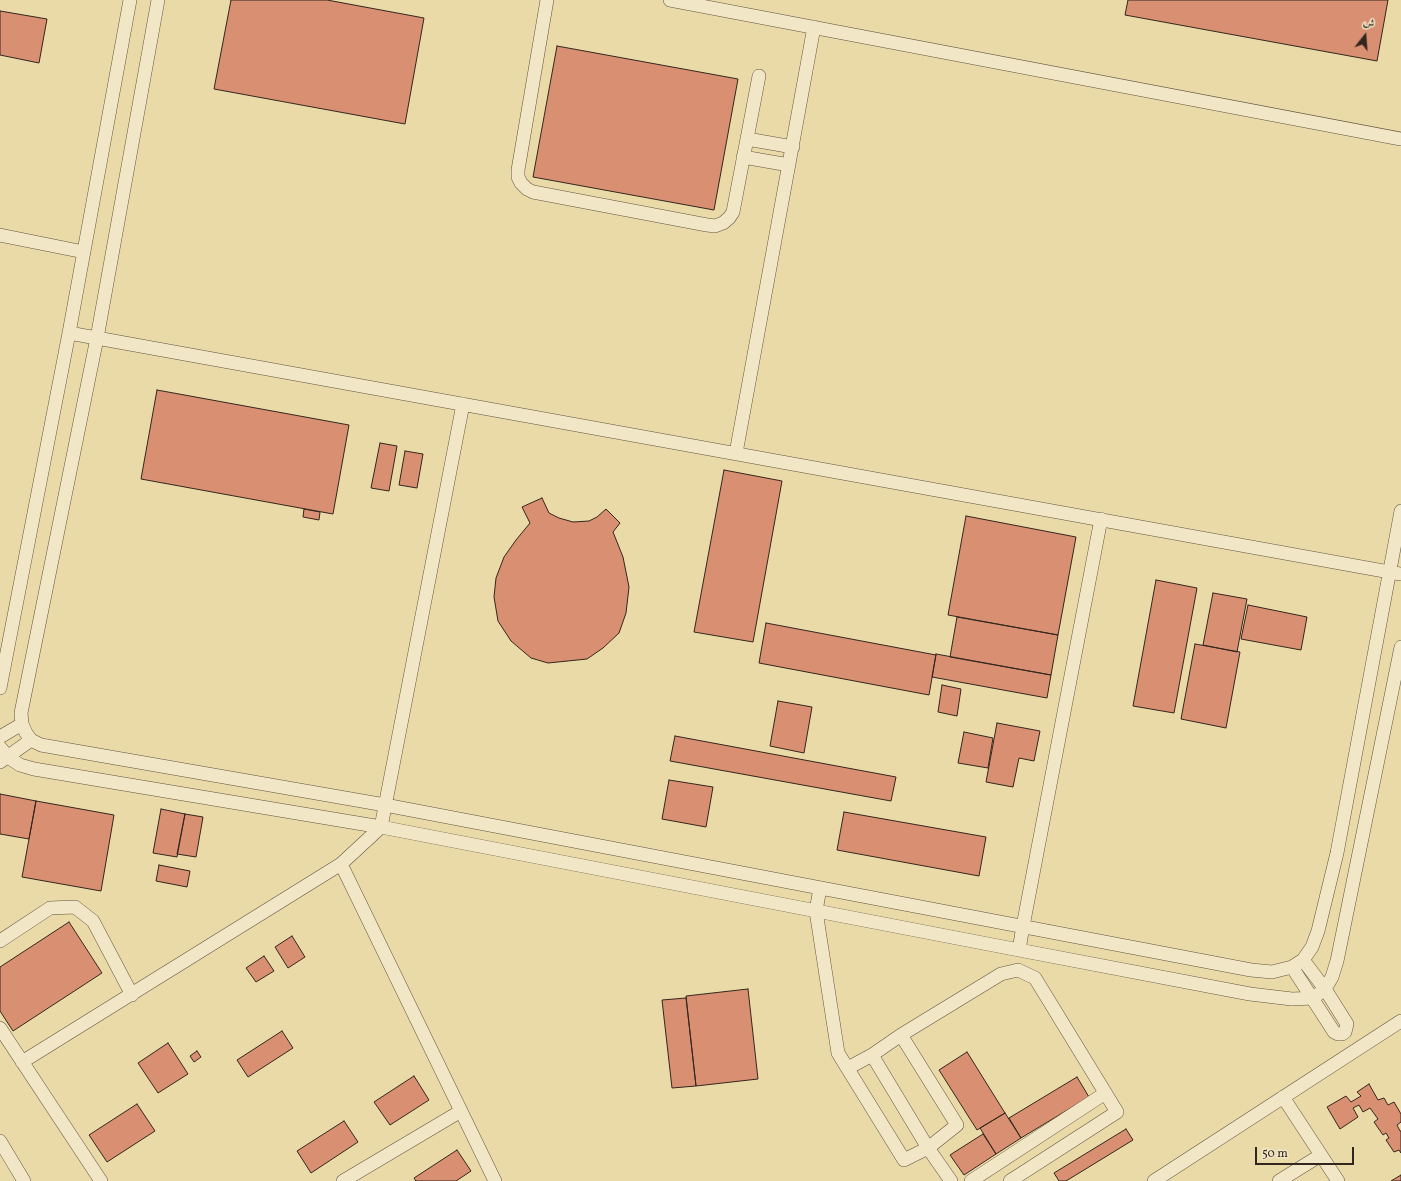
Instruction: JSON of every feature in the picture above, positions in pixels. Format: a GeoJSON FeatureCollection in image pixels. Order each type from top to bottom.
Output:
{"type":"FeatureCollection","features":[{"type":"Feature","properties":{"kind":"street"},"geometry":{"type":"LineString","coordinates":[[0,688],[69,333],[130,0]]}},
{"type":"Feature","properties":{"kind":"street"},"geometry":{"type":"LineString","coordinates":[[158,0],[97,338],[21,713],[22,724],[26,733],[31,740],[41,745],[385,805],[1251,970],[1272,972],[1292,967],[1303,960],[1312,948],[1318,930],[1337,852],[1395,573],[1401,511]]}},
{"type":"Feature","properties":{"kind":"street"},"geometry":{"type":"LineString","coordinates":[[547,0],[518,170],[518,177],[521,183],[533,192],[715,226],[723,224],[733,212],[759,76]]}},
{"type":"Feature","properties":{"kind":"street"},"geometry":{"type":"LineString","coordinates":[[670,0],[1401,139]]}},
{"type":"Feature","properties":{"kind":"street"},"geometry":{"type":"LineString","coordinates":[[736,453],[814,28]]}},
{"type":"Feature","properties":{"kind":"street"},"geometry":{"type":"LineString","coordinates":[[747,139],[793,147]]}},
{"type":"Feature","properties":{"kind":"street"},"geometry":{"type":"LineString","coordinates":[[743,157],[789,165]]}},
{"type":"Feature","properties":{"kind":"street"},"geometry":{"type":"LineString","coordinates":[[0,235],[84,252]]}},
{"type":"Feature","properties":{"kind":"street"},"geometry":{"type":"LineString","coordinates":[[69,333],[1395,573]]}},
{"type":"Feature","properties":{"kind":"street"},"geometry":{"type":"LineString","coordinates":[[22,1062],[341,864],[381,827],[463,404]]}},
{"type":"Feature","properties":{"kind":"street"},"geometry":{"type":"LineString","coordinates":[[1020,950],[1023,926],[1101,519]]}},
{"type":"Feature","properties":{"kind":"street"},"geometry":{"type":"LineString","coordinates":[[3,756],[20,765],[34,769],[381,827],[1250,994],[1292,1000],[1312,998],[1325,989],[1332,977],[1342,940],[1401,647]]}},
{"type":"Feature","properties":{"kind":"street"},"geometry":{"type":"LineString","coordinates":[[0,737],[22,724]]}},
{"type":"Feature","properties":{"kind":"street"},"geometry":{"type":"LineString","coordinates":[[3,756],[31,740]]}},
{"type":"Feature","properties":{"kind":"street"},"geometry":{"type":"LineString","coordinates":[[341,864],[495,1181]]}},
{"type":"Feature","properties":{"kind":"street"},"geometry":{"type":"LineString","coordinates":[[820,888],[816,911],[838,1053],[904,1160],[928,1148],[957,1125],[901,1035]]}},
{"type":"Feature","properties":{"kind":"street"},"geometry":{"type":"LineString","coordinates":[[0,940],[50,908],[75,907],[93,921],[132,995]]}},
{"type":"Feature","properties":{"kind":"street"},"geometry":{"type":"LineString","coordinates":[[1292,967],[1334,1032],[1342,1034],[1346,1032],[1347,1024],[1325,989],[1303,960]]}},
{"type":"Feature","properties":{"kind":"street"},"geometry":{"type":"LineString","coordinates":[[848,1068],[872,1055],[901,1035],[1001,974],[1018,970],[1035,978],[1104,1094],[1117,1112],[1010,1181]]}},
{"type":"Feature","properties":{"kind":"street"},"geometry":{"type":"LineString","coordinates":[[1154,1181],[1401,1021]]}},
{"type":"Feature","properties":{"kind":"street"},"geometry":{"type":"LineString","coordinates":[[0,1028],[101,1181]]}},
{"type":"Feature","properties":{"kind":"street"},"geometry":{"type":"LineString","coordinates":[[872,1055],[928,1148],[951,1181]]}},
{"type":"Feature","properties":{"kind":"street"},"geometry":{"type":"LineString","coordinates":[[971,1181],[1104,1094]]}},
{"type":"Feature","properties":{"kind":"street"},"geometry":{"type":"LineString","coordinates":[[1283,1097],[1338,1181]]}},
{"type":"Feature","properties":{"kind":"street"},"geometry":{"type":"LineString","coordinates":[[343,1181],[461,1111]]}},
{"type":"Feature","properties":{"kind":"street"},"geometry":{"type":"LineString","coordinates":[[0,1141],[24,1181]]}},
{"type":"Feature","properties":{"kind":"street"},"geometry":{"type":"LineString","coordinates":[[1279,1181],[1321,1155]]}},
{"type":"Feature","properties":{"kind":"building"},"geometry":{"type":"Polygon","coordinates":[[[231,0],[327,0],[424,18],[405,124],[214,89],[231,0]]]}},
{"type":"Feature","properties":{"kind":"building"},"geometry":{"type":"Polygon","coordinates":[[[1128,0],[1388,0],[1377,61],[1125,15],[1128,0]]]}},
{"type":"Feature","properties":{"kind":"building"},"geometry":{"type":"Polygon","coordinates":[[[0,11],[47,19],[39,63],[0,55],[0,11]]]}},
{"type":"Feature","properties":{"kind":"building"},"geometry":{"type":"Polygon","coordinates":[[[557,46],[738,79],[714,210],[533,177],[557,46]]]}},
{"type":"Feature","properties":{"kind":"building"},"geometry":{"type":"Polygon","coordinates":[[[157,390],[349,425],[333,514],[141,479],[157,390]]]}},
{"type":"Feature","properties":{"kind":"building"},"geometry":{"type":"Polygon","coordinates":[[[380,443],[397,446],[389,491],[371,488],[380,443]]]}},
{"type":"Feature","properties":{"kind":"building"},"geometry":{"type":"Polygon","coordinates":[[[405,451],[423,454],[417,488],[399,485],[405,451]]]}},
{"type":"Feature","properties":{"kind":"building"},"geometry":{"type":"Polygon","coordinates":[[[724,470],[782,481],[753,642],[694,632],[724,470]]]}},
{"type":"Feature","properties":{"kind":"building"},"geometry":{"type":"Polygon","coordinates":[[[542,498],[549,513],[559,518],[573,522],[589,521],[597,517],[606,509],[620,523],[613,532],[623,557],[629,587],[626,613],[619,633],[603,648],[587,659],[548,663],[531,658],[511,641],[498,621],[494,597],[496,578],[504,557],[530,523],[522,507],[542,498]]]}},
{"type":"Feature","properties":{"kind":"building"},"geometry":{"type":"Polygon","coordinates":[[[304,509],[320,512],[319,520],[303,517],[304,509]]]}},
{"type":"Feature","properties":{"kind":"building"},"geometry":{"type":"Polygon","coordinates":[[[966,516],[1076,537],[1058,635],[948,615],[966,516]]]}},
{"type":"Feature","properties":{"kind":"building"},"geometry":{"type":"Polygon","coordinates":[[[1156,580],[1197,588],[1174,713],[1133,706],[1156,580]]]}},
{"type":"Feature","properties":{"kind":"building"},"geometry":{"type":"Polygon","coordinates":[[[1213,593],[1247,599],[1237,652],[1203,645],[1213,593]]]}},
{"type":"Feature","properties":{"kind":"building"},"geometry":{"type":"Polygon","coordinates":[[[1248,605],[1307,617],[1301,650],[1241,639],[1248,605]]]}},
{"type":"Feature","properties":{"kind":"building"},"geometry":{"type":"Polygon","coordinates":[[[957,617],[1058,635],[1051,675],[950,657],[957,617]]]}},
{"type":"Feature","properties":{"kind":"building"},"geometry":{"type":"Polygon","coordinates":[[[766,623],[936,655],[929,695],[759,663],[766,623]]]}},
{"type":"Feature","properties":{"kind":"building"},"geometry":{"type":"Polygon","coordinates":[[[1195,644],[1240,652],[1226,728],[1181,719],[1195,644]]]}},
{"type":"Feature","properties":{"kind":"building"},"geometry":{"type":"Polygon","coordinates":[[[936,654],[1051,675],[1047,698],[932,677],[936,654]]]}},
{"type":"Feature","properties":{"kind":"building"},"geometry":{"type":"Polygon","coordinates":[[[942,685],[961,689],[957,716],[938,712],[942,685]]]}},
{"type":"Feature","properties":{"kind":"building"},"geometry":{"type":"Polygon","coordinates":[[[778,701],[812,707],[804,753],[770,746],[778,701]]]}},
{"type":"Feature","properties":{"kind":"building"},"geometry":{"type":"Polygon","coordinates":[[[997,723],[1040,731],[1034,761],[1019,758],[1013,787],[986,782],[997,723]]]}},
{"type":"Feature","properties":{"kind":"building"},"geometry":{"type":"Polygon","coordinates":[[[964,732],[993,738],[988,768],[958,763],[964,732]]]}},
{"type":"Feature","properties":{"kind":"building"},"geometry":{"type":"Polygon","coordinates":[[[675,736],[896,777],[891,801],[670,761],[675,736]]]}},
{"type":"Feature","properties":{"kind":"building"},"geometry":{"type":"Polygon","coordinates":[[[669,780],[713,787],[706,827],[662,819],[669,780]]]}},
{"type":"Feature","properties":{"kind":"building"},"geometry":{"type":"Polygon","coordinates":[[[0,794],[36,801],[29,839],[0,834],[0,794]]]}},
{"type":"Feature","properties":{"kind":"building"},"geometry":{"type":"Polygon","coordinates":[[[36,801],[114,815],[101,891],[22,877],[36,801]]]}},
{"type":"Feature","properties":{"kind":"building"},"geometry":{"type":"Polygon","coordinates":[[[161,809],[185,814],[177,857],[153,853],[161,809]]]}},
{"type":"Feature","properties":{"kind":"building"},"geometry":{"type":"Polygon","coordinates":[[[844,812],[986,837],[979,876],[837,850],[844,812]]]}},
{"type":"Feature","properties":{"kind":"building"},"geometry":{"type":"Polygon","coordinates":[[[185,814],[203,817],[196,857],[177,854],[185,814]]]}},
{"type":"Feature","properties":{"kind":"building"},"geometry":{"type":"Polygon","coordinates":[[[159,865],[190,871],[187,887],[156,881],[159,865]]]}},
{"type":"Feature","properties":{"kind":"building"},"geometry":{"type":"Polygon","coordinates":[[[69,922],[102,973],[13,1031],[0,1011],[0,967],[69,922]]]}},
{"type":"Feature","properties":{"kind":"building"},"geometry":{"type":"Polygon","coordinates":[[[292,936],[305,957],[288,968],[275,947],[292,936]]]}},
{"type":"Feature","properties":{"kind":"building"},"geometry":{"type":"Polygon","coordinates":[[[264,956],[274,971],[256,982],[246,968],[264,956]]]}},
{"type":"Feature","properties":{"kind":"building"},"geometry":{"type":"Polygon","coordinates":[[[748,989],[758,1079],[696,1086],[686,996],[748,989]]]}},
{"type":"Feature","properties":{"kind":"building"},"geometry":{"type":"Polygon","coordinates":[[[686,998],[696,1086],[672,1088],[662,1000],[686,998]]]}},
{"type":"Feature","properties":{"kind":"building"},"geometry":{"type":"Polygon","coordinates":[[[282,1031],[293,1048],[248,1077],[237,1060],[282,1031]]]}},
{"type":"Feature","properties":{"kind":"building"},"geometry":{"type":"Polygon","coordinates":[[[168,1043],[188,1074],[158,1093],[138,1063],[168,1043]]]}},
{"type":"Feature","properties":{"kind":"building"},"geometry":{"type":"Polygon","coordinates":[[[197,1051],[201,1057],[194,1062],[190,1056],[197,1051]]]}},
{"type":"Feature","properties":{"kind":"building"},"geometry":{"type":"Polygon","coordinates":[[[967,1052],[1005,1113],[977,1130],[939,1070],[967,1052]]]}},
{"type":"Feature","properties":{"kind":"building"},"geometry":{"type":"Polygon","coordinates":[[[414,1076],[429,1100],[390,1125],[374,1102],[414,1076]]]}},
{"type":"Feature","properties":{"kind":"building"},"geometry":{"type":"Polygon","coordinates":[[[1077,1077],[1089,1097],[1021,1138],[1009,1118],[1077,1077]]]}},
{"type":"Feature","properties":{"kind":"building"},"geometry":{"type":"Polygon","coordinates":[[[1369,1084],[1378,1100],[1384,1098],[1388,1105],[1394,1102],[1401,1114],[1401,1122],[1397,1125],[1401,1131],[1401,1153],[1399,1150],[1394,1152],[1386,1140],[1389,1138],[1386,1133],[1383,1135],[1374,1122],[1378,1119],[1370,1108],[1363,1112],[1359,1105],[1353,1108],[1358,1117],[1340,1129],[1327,1107],[1346,1096],[1351,1102],[1361,1096],[1357,1092],[1369,1084]]]}},
{"type":"Feature","properties":{"kind":"building"},"geometry":{"type":"Polygon","coordinates":[[[137,1104],[155,1131],[107,1162],[89,1135],[137,1104]]]}},
{"type":"Feature","properties":{"kind":"building"},"geometry":{"type":"Polygon","coordinates":[[[1005,1113],[1021,1138],[996,1154],[980,1128],[1005,1113]]]}},
{"type":"Feature","properties":{"kind":"building"},"geometry":{"type":"Polygon","coordinates":[[[344,1121],[358,1142],[311,1173],[297,1151],[344,1121]]]}},
{"type":"Feature","properties":{"kind":"building"},"geometry":{"type":"Polygon","coordinates":[[[1126,1129],[1133,1140],[1066,1181],[1059,1181],[1054,1173],[1126,1129]]]}},
{"type":"Feature","properties":{"kind":"building"},"geometry":{"type":"Polygon","coordinates":[[[983,1134],[996,1154],[964,1175],[950,1155],[983,1134]]]}},
{"type":"Feature","properties":{"kind":"building"},"geometry":{"type":"Polygon","coordinates":[[[457,1150],[471,1171],[456,1181],[416,1181],[414,1178],[457,1150]]]}},
{"type":"Feature","properties":{"kind":"building"},"geometry":{"type":"Polygon","coordinates":[[[1401,1175],[1401,1181],[1391,1181],[1401,1175]]]}}]}
